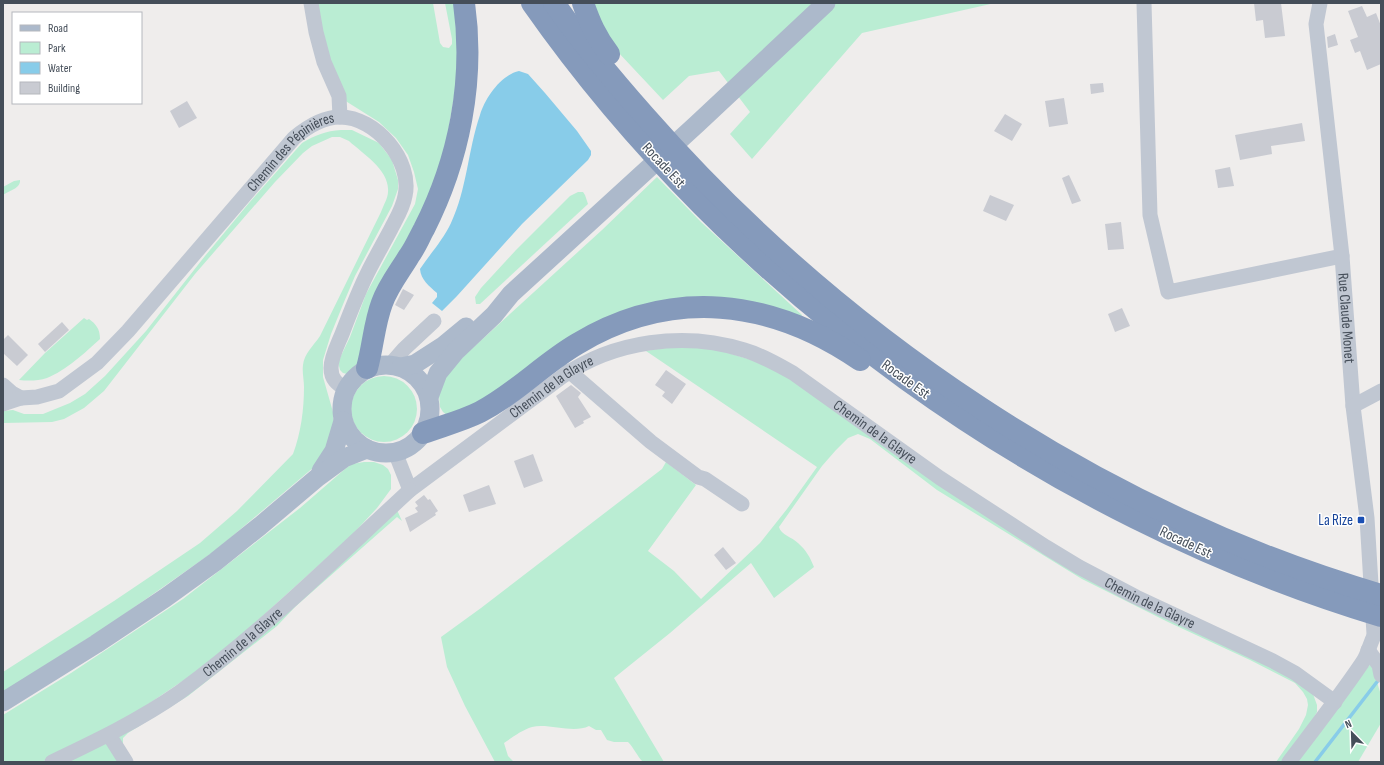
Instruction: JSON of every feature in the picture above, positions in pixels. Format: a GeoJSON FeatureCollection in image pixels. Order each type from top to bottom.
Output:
{"type":"FeatureCollection","features":[{"type":"Feature","properties":{"kind":"highway"},"geometry":{"type":"LineString","coordinates":[[367,368],[372,351],[376,322],[382,302],[424,230],[447,179],[455,152],[462,118],[467,73],[467,44],[464,3]]}},
{"type":"Feature","properties":{"kind":"highway","name":"Rocade Est"},"geometry":{"type":"LineString","coordinates":[[532,3],[546,24],[641,141],[747,250],[856,342],[929,396],[980,430],[1068,483],[1132,517],[1212,555],[1298,589],[1344,594],[1381,595]]}},
{"type":"Feature","properties":{"kind":"highway","name":"Rocade Est"},"geometry":{"type":"LineString","coordinates":[[554,3],[607,72],[689,166],[760,236],[861,322],[913,361],[990,414],[1076,466],[1150,504],[1344,594],[1379,625]]}},
{"type":"Feature","properties":{"kind":"highway"},"geometry":{"type":"LineString","coordinates":[[583,3],[591,25],[598,38],[633,87],[635,105]]}},
{"type":"Feature","properties":{"kind":"highway"},"geometry":{"type":"LineString","coordinates":[[423,433],[479,412],[498,401],[575,345],[599,332],[624,321],[650,313],[676,308],[717,307],[741,309],[791,323],[846,350],[901,388],[929,396]]}},
{"type":"Feature","properties":{"kind":"main road"},"geometry":{"type":"LineString","coordinates":[[429,397],[438,373],[456,351],[494,314],[511,294],[639,178],[826,3]]}},
{"type":"Feature","properties":{"kind":"main road"},"geometry":{"type":"LineString","coordinates":[[396,366],[413,374],[423,384],[429,397],[430,415],[423,433],[416,442],[406,448],[395,452],[381,453],[368,450],[352,438],[343,421],[342,405],[346,389],[352,380],[367,368],[378,365],[396,366],[415,364],[443,346],[487,310],[511,294]]}},
{"type":"Feature","properties":{"kind":"main road"},"geometry":{"type":"LineString","coordinates":[[318,477],[334,451],[343,421]]}},
{"type":"Feature","properties":{"kind":"main road"},"geometry":{"type":"LineString","coordinates":[[3,702],[96,644],[171,594],[215,562],[318,477],[344,458],[368,450]]}},
{"type":"Feature","properties":{"kind":"street"},"geometry":{"type":"LineString","coordinates":[[311,3],[316,32],[324,62],[339,96],[340,117]]}},
{"type":"Feature","properties":{"kind":"street"},"geometry":{"type":"LineString","coordinates":[[1144,3],[1150,215],[1168,292],[1342,256]]}},
{"type":"Feature","properties":{"kind":"street","name":"Rue Claude Monet"},"geometry":{"type":"LineString","coordinates":[[1320,3],[1316,24],[1342,256],[1354,406],[1379,625]]}},
{"type":"Feature","properties":{"kind":"street","name":"Chemin des Pépinières"},"geometry":{"type":"LineString","coordinates":[[3,404],[21,398],[37,397],[59,391],[97,363],[128,331],[294,138],[306,128],[318,122],[329,118],[340,117],[358,121],[379,134],[398,154],[407,180],[406,195],[402,208],[367,274],[334,352],[331,366],[334,380],[346,389]]}},
{"type":"Feature","properties":{"kind":"street"},"geometry":{"type":"LineString","coordinates":[[396,366],[404,349],[434,321]]}},
{"type":"Feature","properties":{"kind":"street","name":"Chemin de la Glayre"},"geometry":{"type":"LineString","coordinates":[[52,762],[108,735],[158,706],[180,691],[240,645],[410,490],[569,372],[590,361],[614,352],[630,347],[662,342],[695,341],[719,344],[745,350],[780,366],[803,380],[940,478],[1079,567],[1136,597],[1273,661],[1295,673],[1335,702]]}},
{"type":"Feature","properties":{"kind":"street"},"geometry":{"type":"LineString","coordinates":[[569,372],[651,442],[698,477],[705,479],[742,504]]}},
{"type":"Feature","properties":{"kind":"street"},"geometry":{"type":"LineString","coordinates":[[3,385],[12,393],[21,398]]}},
{"type":"Feature","properties":{"kind":"street"},"geometry":{"type":"LineString","coordinates":[[1354,406],[1381,391]]}},
{"type":"Feature","properties":{"kind":"street"},"geometry":{"type":"LineString","coordinates":[[395,452],[410,490]]}},
{"type":"Feature","properties":{"kind":"street"},"geometry":{"type":"LineString","coordinates":[[1289,762],[1364,661],[1379,625]]}},
{"type":"Feature","properties":{"kind":"street"},"geometry":{"type":"LineString","coordinates":[[1368,650],[1380,670]]}},
{"type":"Feature","properties":{"kind":"street"},"geometry":{"type":"LineString","coordinates":[[108,735],[126,762]]}},
{"type":"Feature","properties":{"kind":"green space"},"geometry":{"type":"Polygon","coordinates":[[[316,3],[433,3],[440,43],[443,47],[449,48],[452,44],[452,39],[445,3],[454,3],[459,66],[443,162],[361,360],[347,374],[340,370],[338,362],[350,337],[366,294],[415,204],[418,189],[408,155],[396,138],[379,122],[344,100],[329,64],[316,3]]]}},
{"type":"Feature","properties":{"kind":"green space"},"geometry":{"type":"Polygon","coordinates":[[[591,3],[995,3],[862,33],[752,159],[730,134],[750,112],[719,71],[689,76],[663,100],[617,51],[591,3]]]}},
{"type":"Feature","properties":{"kind":"green space"},"geometry":{"type":"Polygon","coordinates":[[[352,130],[379,143],[392,160],[398,180],[398,189],[392,206],[355,276],[331,334],[323,360],[323,377],[333,412],[334,430],[331,443],[314,467],[216,550],[106,627],[3,692],[3,672],[114,601],[200,543],[237,511],[293,454],[303,412],[304,361],[307,353],[320,336],[381,212],[388,194],[385,177],[368,157],[349,141],[340,137],[332,137],[312,146],[303,153],[275,182],[195,274],[104,391],[84,408],[64,419],[52,422],[3,423],[3,411],[13,410],[24,414],[43,414],[70,403],[85,394],[105,376],[146,331],[205,256],[302,143],[330,131],[352,130]]]}},
{"type":"Feature","properties":{"kind":"green space"},"geometry":{"type":"Polygon","coordinates":[[[657,177],[701,222],[802,315],[800,319],[683,299],[489,397],[448,416],[443,412],[440,407],[439,395],[446,375],[465,355],[602,230],[657,177]]]}},
{"type":"Feature","properties":{"kind":"green space"},"geometry":{"type":"Polygon","coordinates":[[[20,180],[17,187],[3,195],[3,187],[14,181],[20,180]]]}},
{"type":"Feature","properties":{"kind":"green space"},"geometry":{"type":"Polygon","coordinates":[[[578,192],[583,192],[588,204],[480,304],[476,304],[475,297],[481,288],[516,250],[570,196],[578,192]]]}},
{"type":"Feature","properties":{"kind":"green space"},"geometry":{"type":"Polygon","coordinates":[[[84,318],[87,320],[89,319],[96,325],[100,339],[75,361],[54,375],[40,380],[19,380],[45,353],[84,318]]]}},
{"type":"Feature","properties":{"kind":"green space"},"geometry":{"type":"Polygon","coordinates":[[[672,346],[705,346],[765,364],[800,384],[952,493],[1293,678],[1313,694],[1317,705],[1317,712],[1311,723],[1282,762],[1276,762],[1299,729],[1306,715],[1308,705],[1307,699],[1295,683],[1082,579],[937,490],[870,439],[858,434],[848,438],[822,466],[779,527],[784,534],[796,541],[803,548],[814,567],[774,598],[751,563],[670,633],[614,678],[664,762],[643,762],[628,742],[614,742],[607,740],[601,730],[596,730],[589,726],[568,729],[539,726],[528,728],[504,743],[508,756],[514,762],[495,762],[465,706],[447,667],[441,637],[662,469],[666,462],[696,485],[648,551],[674,571],[701,599],[760,543],[817,467],[646,351],[672,346]]]}},
{"type":"Feature","properties":{"kind":"green space"},"geometry":{"type":"Polygon","coordinates":[[[384,376],[397,378],[407,386],[415,396],[417,409],[415,422],[407,432],[397,440],[384,442],[371,440],[361,432],[353,422],[351,409],[353,396],[361,386],[371,378],[384,376]]]}},
{"type":"Feature","properties":{"kind":"green space"},"geometry":{"type":"Polygon","coordinates":[[[374,462],[383,465],[388,469],[391,475],[391,489],[377,508],[351,536],[237,639],[190,676],[123,721],[42,762],[3,762],[3,715],[71,673],[183,599],[300,508],[345,469],[352,464],[374,462]]]}},
{"type":"Feature","properties":{"kind":"green space"},"geometry":{"type":"Polygon","coordinates":[[[397,510],[402,521],[397,517],[295,607],[277,626],[188,696],[128,733],[123,738],[123,747],[117,736],[397,510]]]}},
{"type":"Feature","properties":{"kind":"green space"},"geometry":{"type":"Polygon","coordinates":[[[1371,663],[1381,695],[1381,723],[1358,762],[1297,762],[1371,663]]]}},
{"type":"Feature","properties":{"kind":"green space"},"geometry":{"type":"Polygon","coordinates":[[[109,739],[124,762],[64,762],[109,739]]]}},
{"type":"Feature","properties":{"kind":"water"},"geometry":{"type":"Polygon","coordinates":[[[519,71],[528,74],[545,93],[577,131],[591,151],[591,155],[588,160],[522,224],[442,311],[432,303],[437,297],[437,293],[424,280],[420,269],[451,223],[461,197],[476,128],[482,108],[500,82],[512,73],[519,71]]]}},
{"type":"Feature","properties":{"kind":"building"},"geometry":{"type":"Polygon","coordinates":[[[1254,3],[1281,3],[1285,36],[1265,38],[1263,20],[1256,21],[1254,3]]]}},
{"type":"Feature","properties":{"kind":"building"},"geometry":{"type":"Polygon","coordinates":[[[1362,6],[1367,17],[1376,13],[1381,26],[1381,64],[1367,70],[1360,51],[1355,53],[1350,40],[1358,37],[1348,11],[1362,6]]]}},
{"type":"Feature","properties":{"kind":"building"},"geometry":{"type":"Polygon","coordinates":[[[1335,34],[1338,45],[1328,48],[1327,37],[1335,34]]]}},
{"type":"Feature","properties":{"kind":"building"},"geometry":{"type":"Polygon","coordinates":[[[1103,83],[1104,92],[1091,94],[1090,84],[1103,83]]]}},
{"type":"Feature","properties":{"kind":"building"},"geometry":{"type":"Polygon","coordinates":[[[1064,98],[1068,124],[1049,127],[1045,101],[1064,98]]]}},
{"type":"Feature","properties":{"kind":"building"},"geometry":{"type":"Polygon","coordinates":[[[187,101],[197,118],[179,128],[170,111],[187,101]]]}},
{"type":"Feature","properties":{"kind":"building"},"geometry":{"type":"Polygon","coordinates":[[[1005,114],[1022,124],[1012,141],[994,131],[1005,114]]]}},
{"type":"Feature","properties":{"kind":"building"},"geometry":{"type":"Polygon","coordinates":[[[1302,123],[1305,141],[1271,146],[1272,154],[1240,160],[1235,135],[1302,123]]]}},
{"type":"Feature","properties":{"kind":"building"},"geometry":{"type":"Polygon","coordinates":[[[1230,167],[1234,186],[1218,188],[1215,170],[1230,167]]]}},
{"type":"Feature","properties":{"kind":"building"},"geometry":{"type":"Polygon","coordinates":[[[1069,175],[1081,201],[1072,204],[1062,178],[1069,175]]]}},
{"type":"Feature","properties":{"kind":"building"},"geometry":{"type":"Polygon","coordinates":[[[990,195],[1014,205],[1006,221],[983,211],[990,195]]]}},
{"type":"Feature","properties":{"kind":"building"},"geometry":{"type":"Polygon","coordinates":[[[1121,222],[1124,249],[1108,250],[1105,224],[1121,222]]]}},
{"type":"Feature","properties":{"kind":"building"},"geometry":{"type":"Polygon","coordinates":[[[403,289],[414,295],[404,310],[395,305],[403,289]]]}},
{"type":"Feature","properties":{"kind":"building"},"geometry":{"type":"Polygon","coordinates":[[[1122,308],[1130,326],[1115,332],[1108,314],[1122,308]]]}},
{"type":"Feature","properties":{"kind":"building"},"geometry":{"type":"Polygon","coordinates":[[[62,322],[69,330],[45,352],[38,344],[62,322]]]}},
{"type":"Feature","properties":{"kind":"building"},"geometry":{"type":"Polygon","coordinates":[[[8,335],[28,355],[17,366],[3,353],[3,340],[8,335]]]}},
{"type":"Feature","properties":{"kind":"building"},"geometry":{"type":"Polygon","coordinates":[[[666,370],[686,384],[672,404],[662,396],[665,392],[655,385],[666,370]]]}},
{"type":"Feature","properties":{"kind":"building"},"geometry":{"type":"Polygon","coordinates":[[[571,385],[581,393],[578,397],[591,417],[583,421],[584,423],[575,428],[556,396],[571,385]]]}},
{"type":"Feature","properties":{"kind":"building"},"geometry":{"type":"Polygon","coordinates":[[[533,454],[543,481],[524,488],[514,461],[533,454]]]}},
{"type":"Feature","properties":{"kind":"building"},"geometry":{"type":"Polygon","coordinates":[[[489,485],[496,504],[469,512],[463,495],[489,485]]]}},
{"type":"Feature","properties":{"kind":"building"},"geometry":{"type":"Polygon","coordinates":[[[424,495],[428,500],[430,499],[438,511],[435,513],[436,515],[410,532],[405,518],[418,512],[415,508],[418,506],[415,502],[424,495]]]}},
{"type":"Feature","properties":{"kind":"building"},"geometry":{"type":"Polygon","coordinates":[[[723,547],[736,563],[726,570],[714,555],[723,547]]]}},
{"type":"Feature","properties":{"kind":"waterway","name":"La Rize"},"geometry":{"type":"LineString","coordinates":[[1315,762],[1380,678]]}},
{"type":"Feature","properties":{"kind":"place","name":"La Rize"},"geometry":{"type":"Point","coordinates":[1361,520]}}]}
